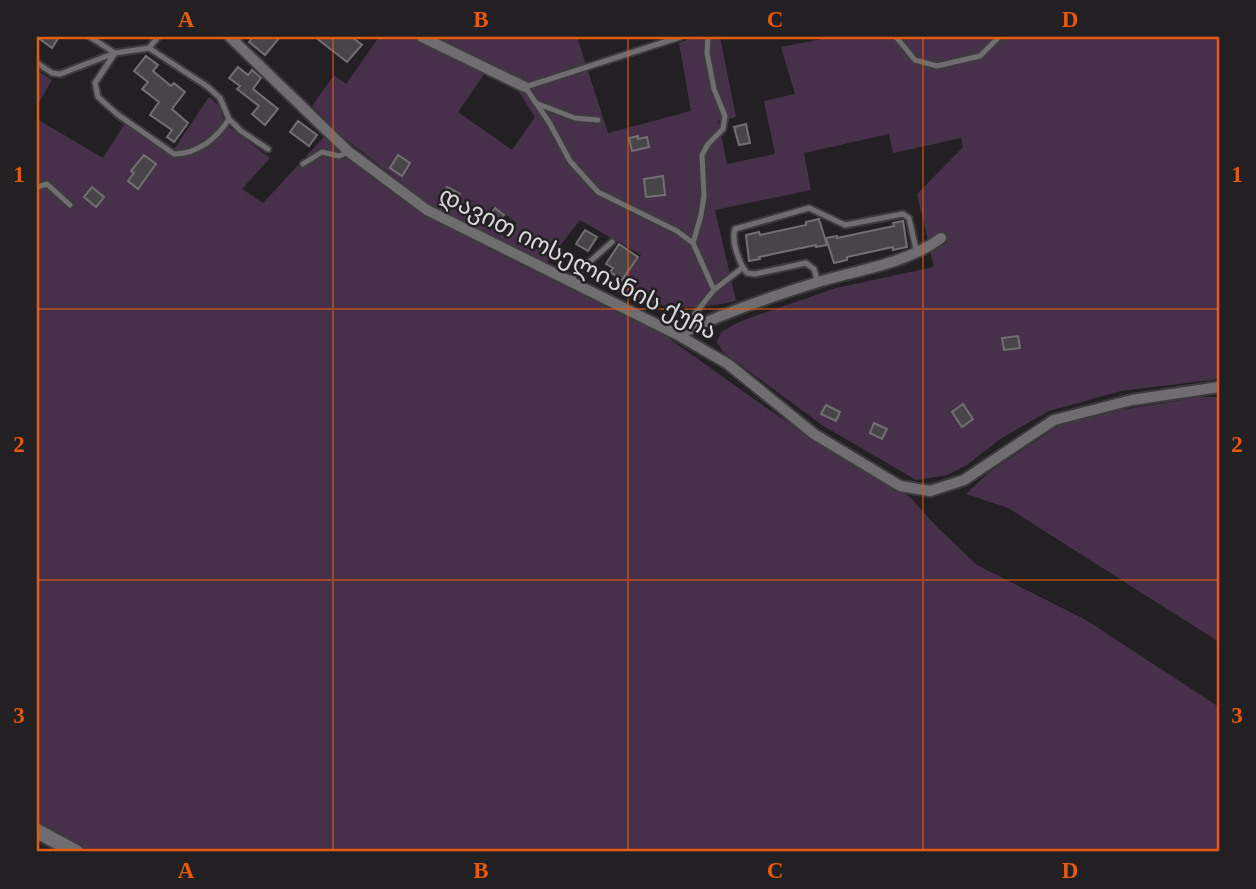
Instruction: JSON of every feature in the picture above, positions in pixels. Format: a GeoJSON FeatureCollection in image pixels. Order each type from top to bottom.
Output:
{"type":"FeatureCollection","features":[{"type":"Feature","properties":{"kind":"main road"},"geometry":{"type":"LineString","coordinates":[[37,831],[76,852]]}},
{"type":"Feature","properties":{"kind":"street","name":"დავით იოსელიანის ქუჩა"},"geometry":{"type":"LineString","coordinates":[[230,37],[349,152],[427,210],[678,335],[727,365],[814,434],[900,486],[930,491],[964,481],[1054,420],[1132,400],[1219,387]]}},
{"type":"Feature","properties":{"kind":"street"},"geometry":{"type":"LineString","coordinates":[[422,37],[525,87]]}},
{"type":"Feature","properties":{"kind":"street"},"geometry":{"type":"LineString","coordinates":[[678,335],[731,312],[917,254],[942,238]]}},
{"type":"Feature","properties":{"kind":"lane"},"geometry":{"type":"LineString","coordinates":[[90,37],[115,53]]}},
{"type":"Feature","properties":{"kind":"lane"},"geometry":{"type":"LineString","coordinates":[[149,48],[158,37]]}},
{"type":"Feature","properties":{"kind":"lane"},"geometry":{"type":"LineString","coordinates":[[680,37],[525,87],[538,104],[570,161],[598,192],[677,231],[693,243],[714,290]]}},
{"type":"Feature","properties":{"kind":"lane"},"geometry":{"type":"LineString","coordinates":[[693,243],[704,195],[702,155],[723,128],[725,116],[714,89],[707,53],[708,37]]}},
{"type":"Feature","properties":{"kind":"lane"},"geometry":{"type":"LineString","coordinates":[[895,37],[915,60],[937,66],[980,56],[999,37]]}},
{"type":"Feature","properties":{"kind":"lane"},"geometry":{"type":"LineString","coordinates":[[37,63],[52,73],[60,74],[115,53],[149,48],[208,87],[220,98],[229,119],[241,131],[268,149]]}},
{"type":"Feature","properties":{"kind":"lane"},"geometry":{"type":"LineString","coordinates":[[115,53],[95,83],[98,97],[117,114],[174,154],[192,151],[213,138],[229,119]]}},
{"type":"Feature","properties":{"kind":"lane"},"geometry":{"type":"LineString","coordinates":[[538,104],[575,118],[598,120]]}},
{"type":"Feature","properties":{"kind":"lane"},"geometry":{"type":"LineString","coordinates":[[303,164],[323,152],[339,156],[349,152]]}},
{"type":"Feature","properties":{"kind":"lane"},"geometry":{"type":"LineString","coordinates":[[37,187],[47,184],[70,205]]}},
{"type":"Feature","properties":{"kind":"lane"},"geometry":{"type":"LineString","coordinates":[[818,283],[814,269],[806,263],[755,274],[747,273],[733,235],[735,229],[808,208],[845,225],[903,214],[909,218],[917,254]]}},
{"type":"Feature","properties":{"kind":"lane"},"geometry":{"type":"LineString","coordinates":[[568,281],[612,242]]}},
{"type":"Feature","properties":{"kind":"lane"},"geometry":{"type":"LineString","coordinates":[[678,335],[714,290],[743,268]]}},
{"type":"Feature","properties":{"kind":"shaded area"},"geometry":{"type":"Polygon","coordinates":[[[379,37],[577,37],[608,133],[691,111],[679,43],[694,37],[720,37],[736,117],[718,121],[727,164],[775,154],[764,101],[795,94],[781,47],[822,37],[1219,37],[1219,379],[1121,391],[1049,411],[1000,439],[967,465],[947,475],[916,480],[822,425],[723,352],[717,342],[721,332],[741,321],[836,288],[934,267],[917,194],[963,147],[961,138],[893,153],[889,134],[804,153],[811,190],[715,210],[736,301],[674,307],[645,302],[614,291],[641,255],[580,220],[546,264],[436,209],[343,137],[312,106],[334,75],[346,84],[379,37]],[[487,70],[458,112],[512,150],[535,117],[519,92],[487,70]],[[493,206],[482,220],[507,238],[517,223],[493,206]]]}},
{"type":"Feature","properties":{"kind":"shaded area"},"geometry":{"type":"Polygon","coordinates":[[[37,70],[52,80],[37,106],[37,70]]]}},
{"type":"Feature","properties":{"kind":"shaded area"},"geometry":{"type":"Polygon","coordinates":[[[209,97],[219,106],[225,124],[270,158],[242,189],[263,203],[324,137],[386,188],[452,229],[660,332],[840,457],[910,497],[977,565],[1086,620],[1219,707],[1219,852],[89,852],[37,823],[37,119],[103,158],[127,120],[172,152],[209,97]]]}},
{"type":"Feature","properties":{"kind":"shaded area"},"geometry":{"type":"Polygon","coordinates":[[[1199,397],[1219,397],[1219,642],[1008,508],[966,494],[988,473],[1061,424],[1121,410],[1199,397]]]}},
{"type":"Feature","properties":{"kind":"building"},"geometry":{"type":"Polygon","coordinates":[[[37,37],[59,37],[52,48],[37,37]]]}},
{"type":"Feature","properties":{"kind":"building"},"geometry":{"type":"Polygon","coordinates":[[[253,37],[280,37],[265,55],[249,42],[253,37]]]}},
{"type":"Feature","properties":{"kind":"building"},"geometry":{"type":"Polygon","coordinates":[[[315,37],[352,37],[362,45],[347,62],[315,37]]]}},
{"type":"Feature","properties":{"kind":"building"},"geometry":{"type":"Polygon","coordinates":[[[146,56],[158,65],[153,71],[171,86],[174,83],[185,92],[172,109],[188,123],[174,142],[167,137],[172,130],[150,115],[159,102],[142,89],[148,82],[134,71],[146,56]]]}},
{"type":"Feature","properties":{"kind":"building"},"geometry":{"type":"Polygon","coordinates":[[[238,67],[248,75],[252,70],[261,78],[253,89],[278,109],[265,125],[252,114],[259,106],[237,89],[240,86],[229,78],[238,67]]]}},
{"type":"Feature","properties":{"kind":"building"},"geometry":{"type":"Polygon","coordinates":[[[298,121],[317,135],[309,146],[290,132],[298,121]]]}},
{"type":"Feature","properties":{"kind":"building"},"geometry":{"type":"Polygon","coordinates":[[[746,124],[750,143],[739,145],[734,127],[746,124]]]}},
{"type":"Feature","properties":{"kind":"building"},"geometry":{"type":"Polygon","coordinates":[[[638,136],[638,139],[647,137],[649,147],[632,151],[629,138],[638,136]]]}},
{"type":"Feature","properties":{"kind":"building"},"geometry":{"type":"Polygon","coordinates":[[[144,155],[156,164],[138,189],[128,181],[134,173],[131,171],[144,155]]]}},
{"type":"Feature","properties":{"kind":"building"},"geometry":{"type":"Polygon","coordinates":[[[398,155],[410,163],[402,176],[390,168],[398,155]]]}},
{"type":"Feature","properties":{"kind":"building"},"geometry":{"type":"Polygon","coordinates":[[[663,176],[665,195],[646,197],[644,179],[663,176]]]}},
{"type":"Feature","properties":{"kind":"building"},"geometry":{"type":"Polygon","coordinates":[[[92,187],[104,197],[96,207],[84,197],[92,187]]]}},
{"type":"Feature","properties":{"kind":"building"},"geometry":{"type":"Polygon","coordinates":[[[447,187],[460,194],[453,208],[440,201],[447,187]]]}},
{"type":"Feature","properties":{"kind":"building"},"geometry":{"type":"Polygon","coordinates":[[[495,208],[504,215],[498,223],[489,216],[495,208]]]}},
{"type":"Feature","properties":{"kind":"building"},"geometry":{"type":"Polygon","coordinates":[[[819,219],[827,245],[816,245],[749,261],[746,235],[759,232],[760,235],[806,225],[806,222],[819,219]]]}},
{"type":"Feature","properties":{"kind":"building"},"geometry":{"type":"Polygon","coordinates":[[[903,221],[907,247],[893,250],[893,247],[847,257],[847,260],[834,263],[826,238],[894,226],[893,223],[903,221]]]}},
{"type":"Feature","properties":{"kind":"building"},"geometry":{"type":"Polygon","coordinates":[[[585,230],[597,237],[588,251],[576,244],[585,230]]]}},
{"type":"Feature","properties":{"kind":"building"},"geometry":{"type":"Polygon","coordinates":[[[619,244],[638,257],[622,280],[610,272],[613,268],[606,264],[619,244]]]}},
{"type":"Feature","properties":{"kind":"building"},"geometry":{"type":"Polygon","coordinates":[[[1018,336],[1020,348],[1004,350],[1002,338],[1018,336]]]}},
{"type":"Feature","properties":{"kind":"building"},"geometry":{"type":"Polygon","coordinates":[[[963,404],[973,419],[962,427],[952,412],[963,404]]]}},
{"type":"Feature","properties":{"kind":"building"},"geometry":{"type":"Polygon","coordinates":[[[826,405],[840,412],[836,421],[821,414],[826,405]]]}},
{"type":"Feature","properties":{"kind":"building"},"geometry":{"type":"Polygon","coordinates":[[[874,423],[887,429],[882,439],[870,433],[874,423]]]}}]}
